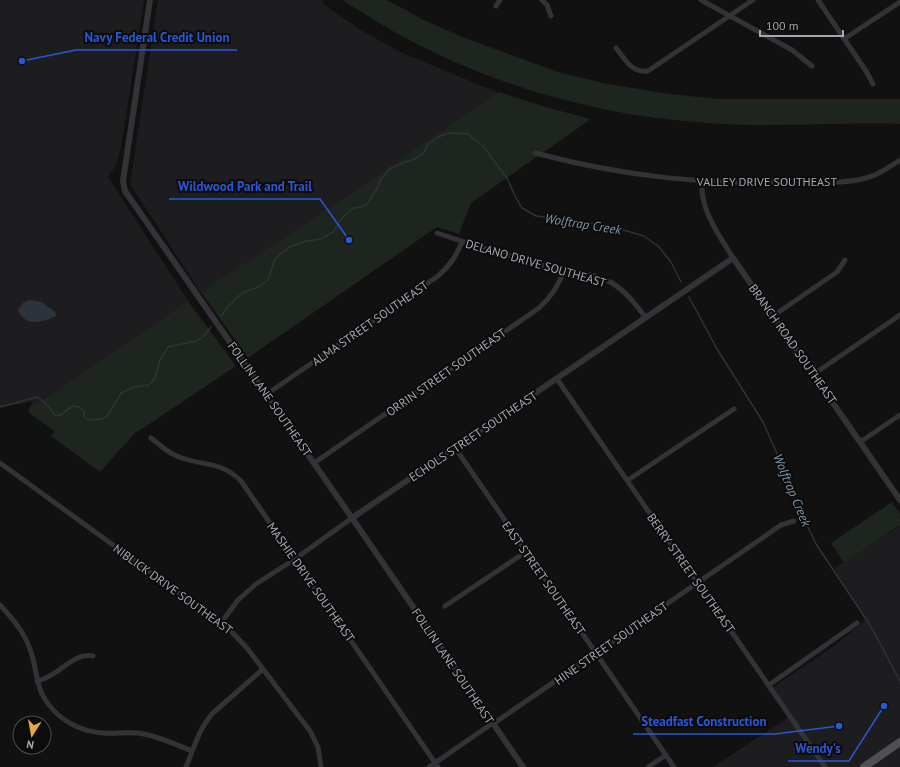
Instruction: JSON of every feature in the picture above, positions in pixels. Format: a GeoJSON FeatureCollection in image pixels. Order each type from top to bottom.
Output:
{"type":"FeatureCollection","features":[{"type":"Feature","properties":{"kind":"main road"},"geometry":{"type":"LineString","coordinates":[[864,767],[900,742]]}},
{"type":"Feature","properties":{"kind":"street","name":"FOLLIN LANE SOUTHEAST"},"geometry":{"type":"LineString","coordinates":[[150,0],[123,186],[125,191],[267,394],[522,767]]}},
{"type":"Feature","properties":{"kind":"street"},"geometry":{"type":"LineString","coordinates":[[496,6],[500,0]]}},
{"type":"Feature","properties":{"kind":"street"},"geometry":{"type":"LineString","coordinates":[[542,0],[547,5],[551,16]]}},
{"type":"Feature","properties":{"kind":"street"},"geometry":{"type":"LineString","coordinates":[[701,0],[792,50],[812,66]]}},
{"type":"Feature","properties":{"kind":"street"},"geometry":{"type":"LineString","coordinates":[[616,48],[637,74],[648,71],[753,0]]}},
{"type":"Feature","properties":{"kind":"street"},"geometry":{"type":"LineString","coordinates":[[818,0],[873,84]]}},
{"type":"Feature","properties":{"kind":"street"},"geometry":{"type":"LineString","coordinates":[[844,39],[900,2]]}},
{"type":"Feature","properties":{"kind":"street","name":"VALLEY DRIVE SOUTHEAST"},"geometry":{"type":"LineString","coordinates":[[535,153],[626,173],[702,182],[766,183],[855,181],[875,175],[900,160]]}},
{"type":"Feature","properties":{"kind":"street","name":"BRANCH ROAD SOUTHEAST"},"geometry":{"type":"LineString","coordinates":[[702,182],[702,195],[717,233],[900,500]]}},
{"type":"Feature","properties":{"kind":"street","name":"DELANO DRIVE SOUTHEAST"},"geometry":{"type":"LineString","coordinates":[[437,233],[515,258],[595,277],[613,284],[629,296],[646,318]]}},
{"type":"Feature","properties":{"kind":"street","name":"ALMA STREET SOUTHEAST"},"geometry":{"type":"LineString","coordinates":[[267,394],[438,276],[446,269],[454,258],[462,242]]}},
{"type":"Feature","properties":{"kind":"street","name":"ECHOLS STREET SOUTHEAST"},"geometry":{"type":"LineString","coordinates":[[221,623],[246,592],[256,584],[295,559],[352,518],[456,449],[734,258]]}},
{"type":"Feature","properties":{"kind":"street"},"geometry":{"type":"LineString","coordinates":[[773,316],[837,272],[845,260]]}},
{"type":"Feature","properties":{"kind":"street","name":"ORRIN STREET SOUTHEAST"},"geometry":{"type":"LineString","coordinates":[[314,463],[539,308],[553,293],[564,270]]}},
{"type":"Feature","properties":{"kind":"street"},"geometry":{"type":"LineString","coordinates":[[814,374],[900,315]]}},
{"type":"Feature","properties":{"kind":"street","name":"BERRY STREET SOUTHEAST"},"geometry":{"type":"LineString","coordinates":[[558,379],[825,767]]}},
{"type":"Feature","properties":{"kind":"street"},"geometry":{"type":"LineString","coordinates":[[628,480],[734,409]]}},
{"type":"Feature","properties":{"kind":"street"},"geometry":{"type":"LineString","coordinates":[[860,442],[900,414]]}},
{"type":"Feature","properties":{"kind":"street","name":"MASHIE DRIVE SOUTHEAST"},"geometry":{"type":"LineString","coordinates":[[151,438],[177,456],[221,467],[234,474],[241,481],[437,765]]}},
{"type":"Feature","properties":{"kind":"street","name":"EAST STREET SOUTHEAST"},"geometry":{"type":"LineString","coordinates":[[456,449],[674,767]]}},
{"type":"Feature","properties":{"kind":"street","name":"NIBLICK DRIVE SOUTHEAST"},"geometry":{"type":"LineString","coordinates":[[0,463],[221,623],[234,634],[263,669],[314,738],[320,755],[321,767]]}},
{"type":"Feature","properties":{"kind":"street","name":"HINE STREET SOUTHEAST"},"geometry":{"type":"LineString","coordinates":[[429,767],[437,765],[490,725],[554,683],[595,652],[781,525],[794,521]]}},
{"type":"Feature","properties":{"kind":"street"},"geometry":{"type":"LineString","coordinates":[[445,606],[526,551]]}},
{"type":"Feature","properties":{"kind":"street"},"geometry":{"type":"LineString","coordinates":[[0,605],[14,620],[24,634],[34,659],[37,681],[43,696],[54,710],[70,723],[79,728],[97,732],[143,734],[192,751]]}},
{"type":"Feature","properties":{"kind":"street"},"geometry":{"type":"LineString","coordinates":[[769,685],[857,623]]}},
{"type":"Feature","properties":{"kind":"street"},"geometry":{"type":"LineString","coordinates":[[37,681],[51,676],[76,658],[86,655],[93,656]]}},
{"type":"Feature","properties":{"kind":"street"},"geometry":{"type":"LineString","coordinates":[[186,767],[206,721],[263,669]]}},
{"type":"Feature","properties":{"kind":"street"},"geometry":{"type":"LineString","coordinates":[[648,767],[666,755]]}},
{"type":"Feature","properties":{"kind":"shaded area"},"geometry":{"type":"Polygon","coordinates":[[[0,0],[144,0],[121,148],[116,165],[108,177],[189,302],[40,404],[31,406],[33,401],[0,408],[0,0]]]}},
{"type":"Feature","properties":{"kind":"shaded area"},"geometry":{"type":"Polygon","coordinates":[[[158,0],[324,0],[322,3],[359,29],[400,52],[499,93],[201,293],[130,184],[158,0]]]}},
{"type":"Feature","properties":{"kind":"shaded area"},"geometry":{"type":"Polygon","coordinates":[[[342,0],[387,0],[426,21],[465,38],[558,72],[603,83],[669,94],[720,99],[900,99],[900,124],[779,125],[707,123],[629,114],[590,106],[552,97],[479,72],[407,39],[342,0]]]}},
{"type":"Feature","properties":{"kind":"shaded area"},"geometry":{"type":"Polygon","coordinates":[[[499,92],[549,108],[591,119],[471,203],[459,234],[437,227],[248,358],[201,292],[360,187],[499,92]]]}},
{"type":"Feature","properties":{"kind":"shaded area"},"geometry":{"type":"Polygon","coordinates":[[[29,300],[42,302],[55,312],[56,316],[39,322],[24,319],[18,310],[23,303],[29,300]]]}},
{"type":"Feature","properties":{"kind":"shaded area"},"geometry":{"type":"Polygon","coordinates":[[[188,301],[236,366],[135,433],[100,472],[51,436],[54,431],[28,412],[31,405],[39,403],[188,301]]]}},
{"type":"Feature","properties":{"kind":"shaded area"},"geometry":{"type":"Polygon","coordinates":[[[892,502],[900,514],[900,525],[844,563],[831,543],[892,502]]]}},
{"type":"Feature","properties":{"kind":"shaded area"},"geometry":{"type":"Polygon","coordinates":[[[900,526],[900,767],[713,767],[789,717],[770,689],[834,646],[865,620],[834,568],[900,526]]]}},
{"type":"Feature","properties":{"kind":"waterway","name":"Wolftrap Creek"},"geometry":{"type":"LineString","coordinates":[[221,316],[242,293],[258,287],[268,280],[275,259],[289,247],[306,241],[321,239],[333,232],[342,218],[353,208],[361,207],[367,204],[377,189],[381,179],[390,169],[404,162],[413,160],[424,153],[428,144],[438,137],[449,133],[468,134],[484,147],[508,180],[522,208],[536,216],[606,225],[644,236],[658,246],[671,262],[681,282]]}},
{"type":"Feature","properties":{"kind":"waterway","name":"Wolftrap Creek"},"geometry":{"type":"LineString","coordinates":[[689,297],[717,349],[763,422],[787,476],[786,481],[816,544],[870,625],[900,681]]}},
{"type":"Feature","properties":{"kind":"waterway","name":"Wolftrap Creek"},"geometry":{"type":"LineString","coordinates":[[0,407],[37,397],[44,402],[56,416],[61,415],[73,406],[76,406],[84,411],[84,417],[88,420],[102,419],[108,415],[121,393],[134,387],[149,385],[155,378],[160,360],[168,347],[197,341],[204,336],[211,327]]}},
{"type":"Feature","properties":{"kind":"place","name":"Navy Federal Credit Union"},"geometry":{"type":"Point","coordinates":[22,61]}},
{"type":"Feature","properties":{"kind":"place","name":"Wildwood Park and Trail"},"geometry":{"type":"Point","coordinates":[349,240]}},
{"type":"Feature","properties":{"kind":"place","name":"Wendy's"},"geometry":{"type":"Point","coordinates":[884,706]}},
{"type":"Feature","properties":{"kind":"place","name":"Steadfast Construction"},"geometry":{"type":"Point","coordinates":[839,726]}}]}
